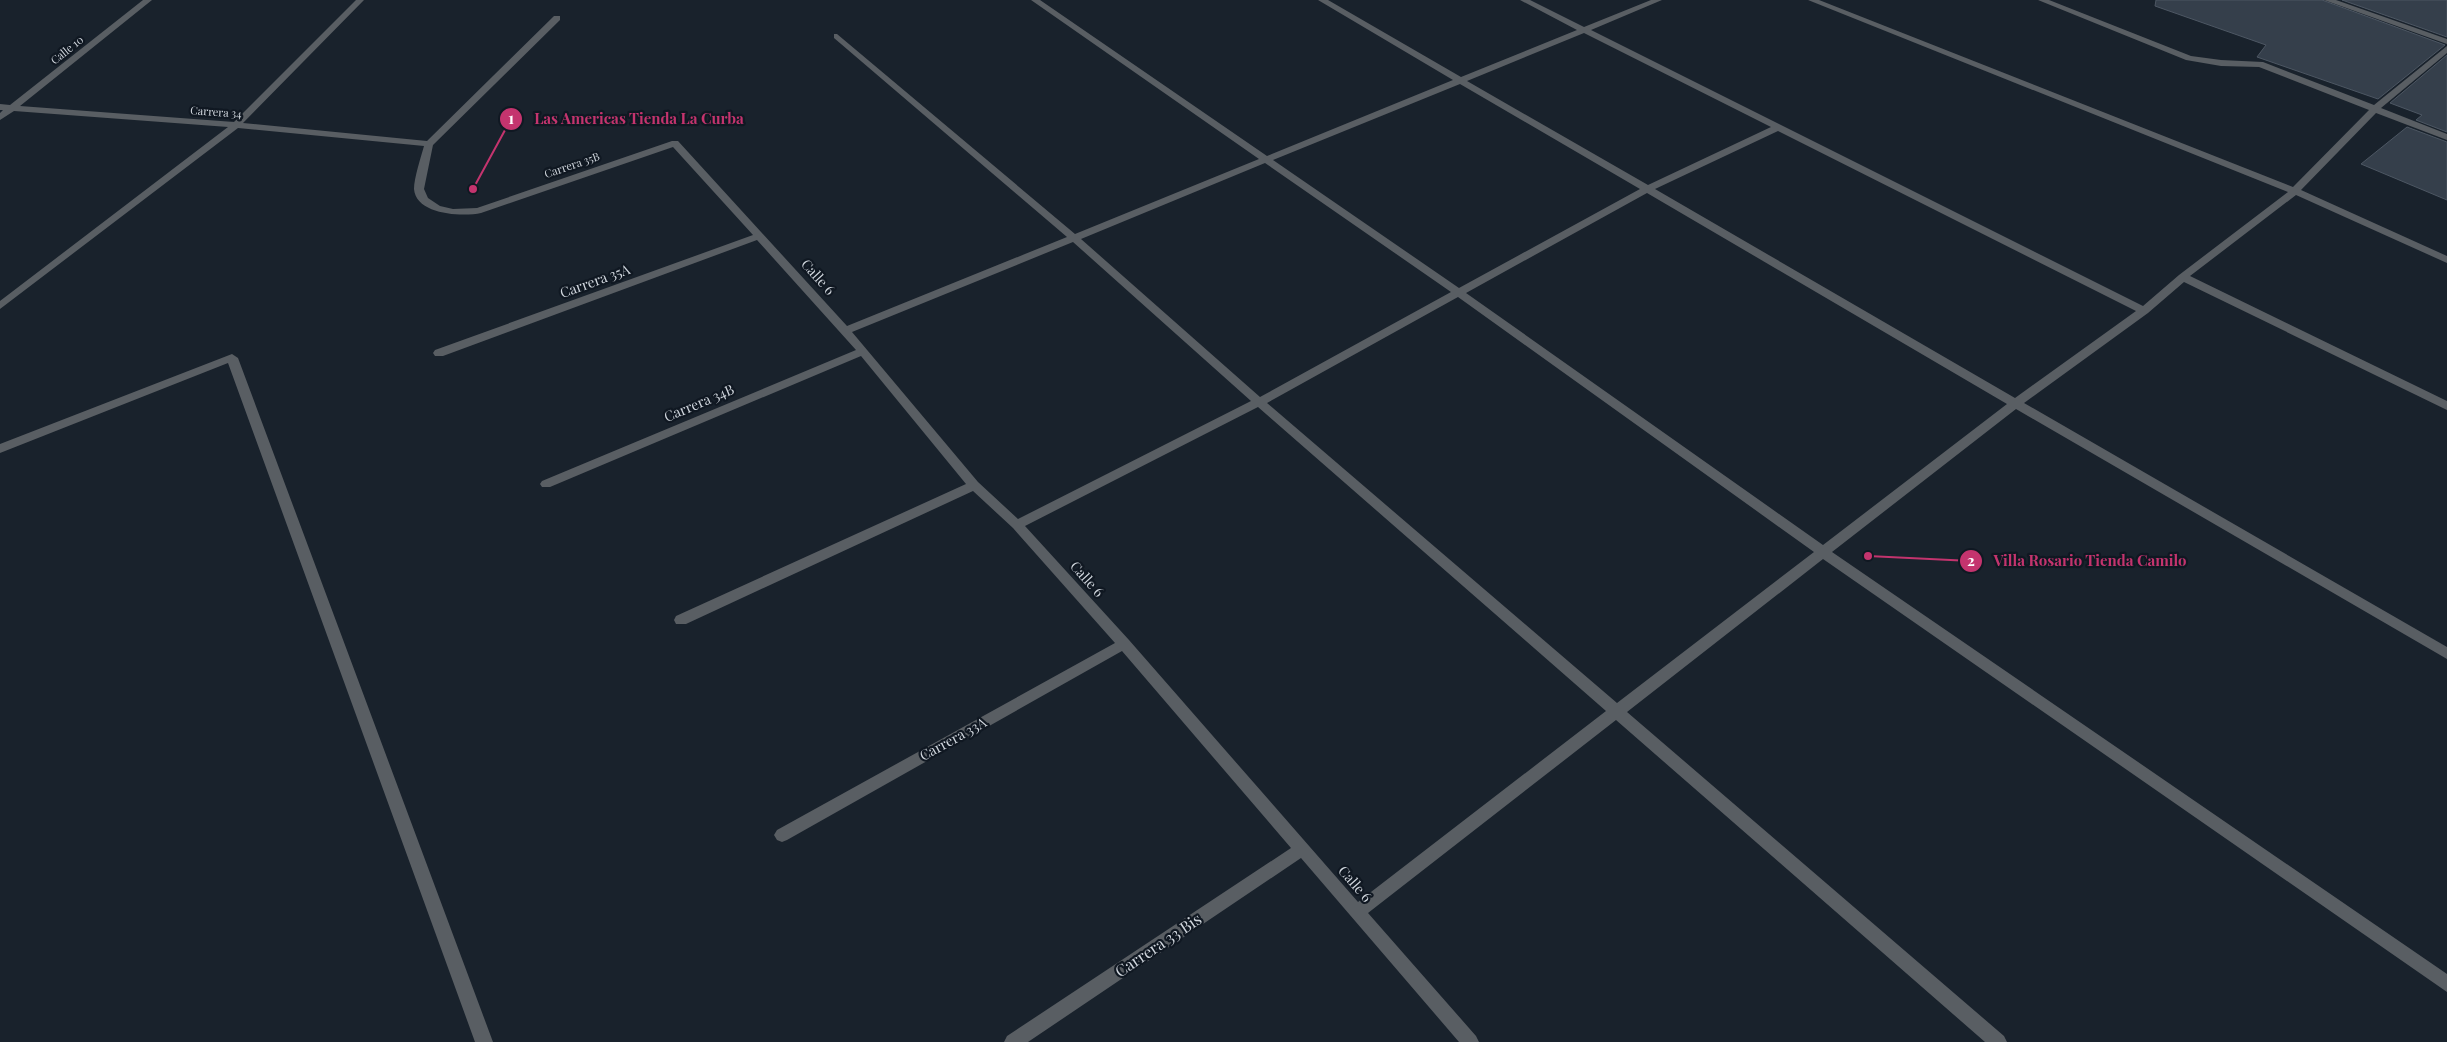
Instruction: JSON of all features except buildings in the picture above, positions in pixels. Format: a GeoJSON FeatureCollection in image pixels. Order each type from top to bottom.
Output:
{"type":"FeatureCollection","features":[{"type":"Feature","properties":{"kind":"street","name":"Calle 10"},"geometry":{"type":"LineString","coordinates":[[0,117],[148,0]]}},
{"type":"Feature","properties":{"kind":"street"},"geometry":{"type":"LineString","coordinates":[[0,306],[236,125],[360,0]]}},
{"type":"Feature","properties":{"kind":"street"},"geometry":{"type":"LineString","coordinates":[[1034,0],[1458,292],[1824,553],[2447,984]]}},
{"type":"Feature","properties":{"kind":"street"},"geometry":{"type":"LineString","coordinates":[[1322,0],[2447,654]]}},
{"type":"Feature","properties":{"kind":"street"},"geometry":{"type":"LineString","coordinates":[[1524,0],[1582,31],[1779,127],[2144,311]]}},
{"type":"Feature","properties":{"kind":"street"},"geometry":{"type":"LineString","coordinates":[[845,331],[1658,0]]}},
{"type":"Feature","properties":{"kind":"street"},"geometry":{"type":"LineString","coordinates":[[1812,0],[2294,191],[2447,260]]}},
{"type":"Feature","properties":{"kind":"street"},"geometry":{"type":"LineString","coordinates":[[2042,0],[2189,58],[2221,63],[2260,64],[2447,137]]}},
{"type":"Feature","properties":{"kind":"street"},"geometry":{"type":"LineString","coordinates":[[2328,0],[2447,42]]}},
{"type":"Feature","properties":{"kind":"street"},"geometry":{"type":"LineString","coordinates":[[429,144],[557,18]]}},
{"type":"Feature","properties":{"kind":"street"},"geometry":{"type":"LineString","coordinates":[[837,36],[1074,238],[1259,402],[1998,1042]]}},
{"type":"Feature","properties":{"kind":"street"},"geometry":{"type":"LineString","coordinates":[[1357,912],[1616,710],[1824,553],[2016,403],[2144,311],[2184,277],[2294,191],[2375,109],[2447,49]]}},
{"type":"Feature","properties":{"kind":"street","name":"Carrera 34"},"geometry":{"type":"LineString","coordinates":[[0,107],[236,125],[429,144]]}},
{"type":"Feature","properties":{"kind":"street"},"geometry":{"type":"LineString","coordinates":[[1017,525],[1259,402],[1648,189],[1779,127]]}},
{"type":"Feature","properties":{"kind":"street","name":"Carrera 35B"},"geometry":{"type":"LineString","coordinates":[[429,144],[419,189],[424,200],[437,208],[453,212],[478,211],[675,143]]}},
{"type":"Feature","properties":{"kind":"street","name":"Calle 6"},"geometry":{"type":"LineString","coordinates":[[675,143],[863,351],[974,485],[1017,525],[1124,644],[1470,1042]]}},
{"type":"Feature","properties":{"kind":"street","name":"Carrera 35A"},"geometry":{"type":"LineString","coordinates":[[440,353],[760,236]]}},
{"type":"Feature","properties":{"kind":"street"},"geometry":{"type":"LineString","coordinates":[[2184,277],[2447,406]]}},
{"type":"Feature","properties":{"kind":"street","name":"Carrera 34B"},"geometry":{"type":"LineString","coordinates":[[546,484],[863,351]]}},
{"type":"Feature","properties":{"kind":"street"},"geometry":{"type":"LineString","coordinates":[[0,449],[232,358],[484,1042]]}},
{"type":"Feature","properties":{"kind":"street"},"geometry":{"type":"LineString","coordinates":[[681,620],[974,485]]}},
{"type":"Feature","properties":{"kind":"street","name":"Carrera 33A"},"geometry":{"type":"LineString","coordinates":[[782,835],[1124,644]]}},
{"type":"Feature","properties":{"kind":"street","name":"Carrera 33 Bis"},"geometry":{"type":"LineString","coordinates":[[1013,1042],[1302,849]]}},
{"type":"Feature","properties":{"kind":"place","name":"Las Americas Tienda La Curba"},"geometry":{"type":"Point","coordinates":[473,189]}},
{"type":"Feature","properties":{"kind":"place","name":"Villa Rosario Tienda Camilo"},"geometry":{"type":"Point","coordinates":[1868,556]}}]}
